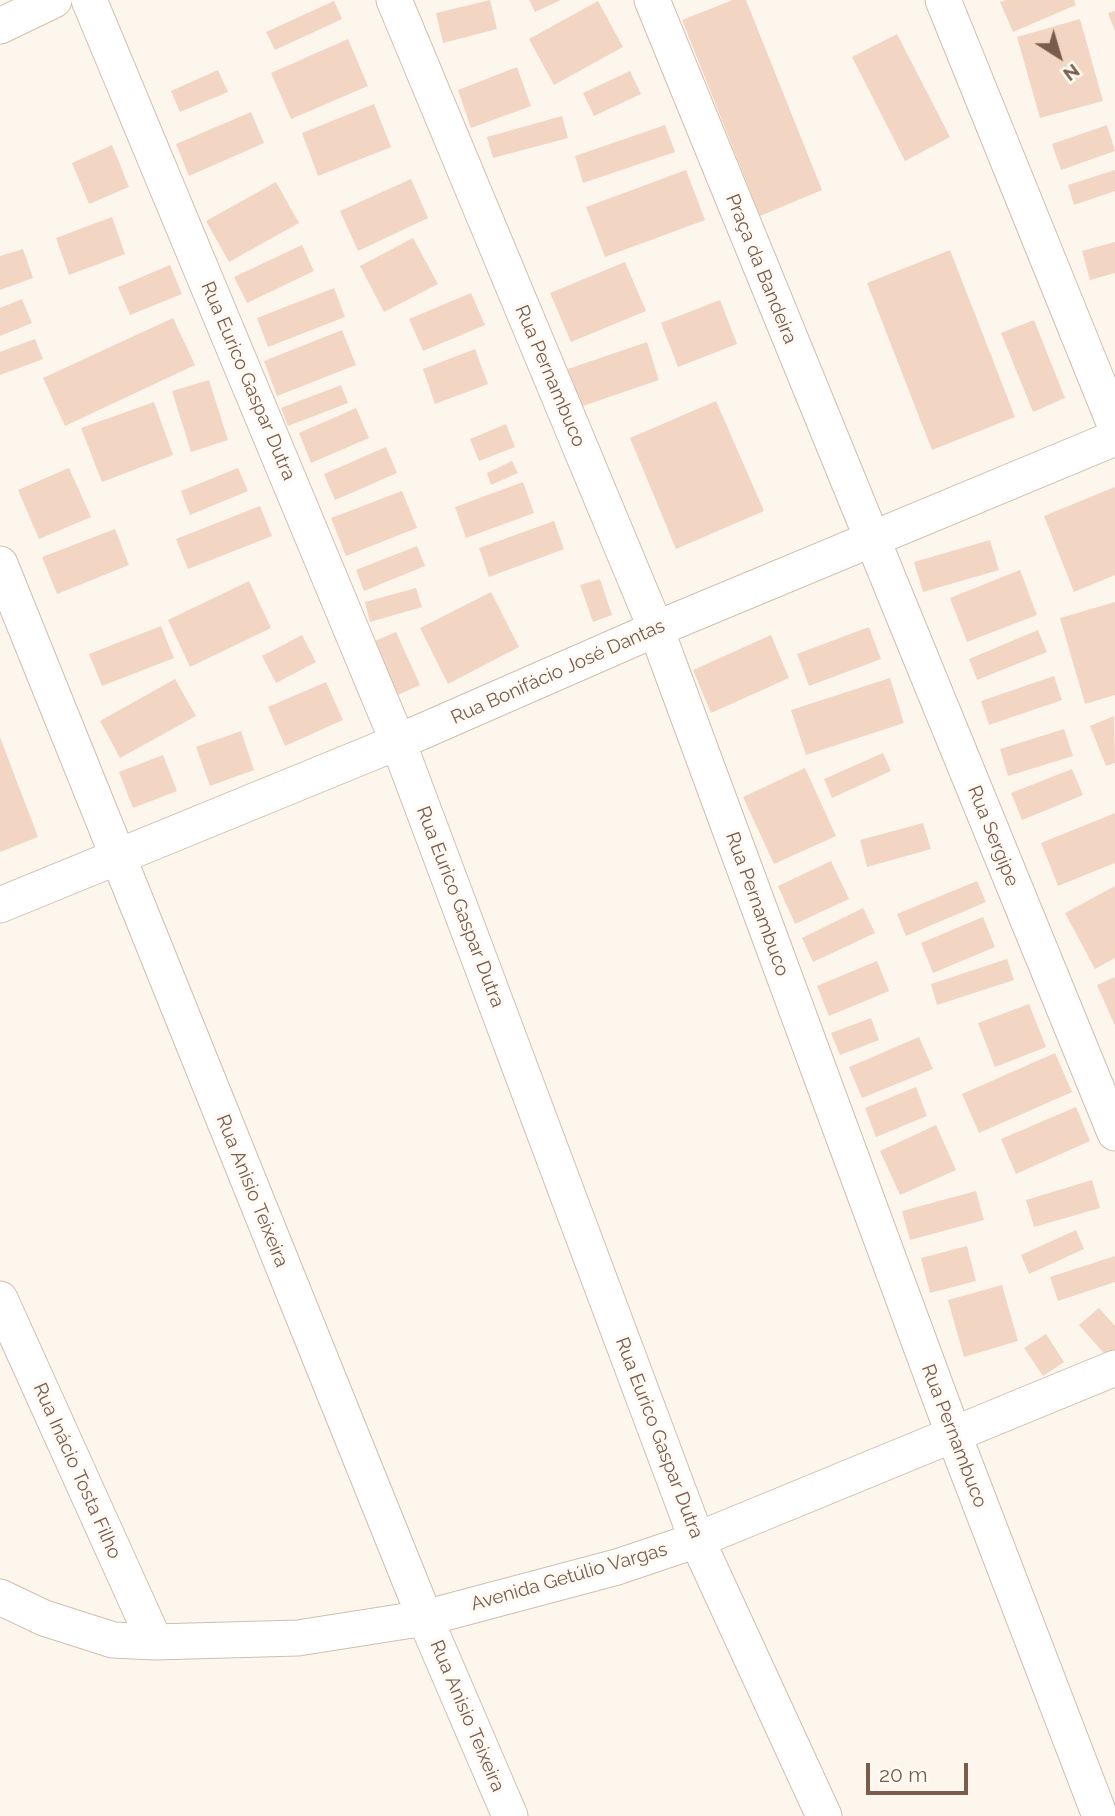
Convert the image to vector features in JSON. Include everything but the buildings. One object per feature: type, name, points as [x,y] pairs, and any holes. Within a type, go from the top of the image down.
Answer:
[{"type":"street","points":[[0,26],[54,0]]},
{"type":"street","name":"Rua Eurico Gaspar Dutra","points":[[89,0],[398,742],[697,1539],[824,1816]]},
{"type":"street","name":"Rua Pernambuco","points":[[394,0],[656,629],[953,1433],[1100,1816]]},
{"type":"street","name":"Praça da Bandeira","points":[[652,0],[870,538]]},
{"type":"street","points":[[943,0],[1115,425]]},
{"type":"street","name":"Rua Bonifácio José Dantas","points":[[0,905],[398,742],[870,538],[1115,438]]},
{"type":"street","name":"Rua Sergipe","points":[[870,538],[1115,1133]]},
{"type":"street","name":"Rua Anisio Teixeira","points":[[0,564],[425,1618],[510,1816]]},
{"type":"street","name":"Rua Inácio Tosta Filho","points":[[0,1299],[155,1642]]},
{"type":"street","name":"Avenida Getúlio Vargas","points":[[0,1597],[44,1618],[113,1640],[155,1642],[298,1638],[425,1618],[617,1567],[697,1539],[1115,1368]]}]
